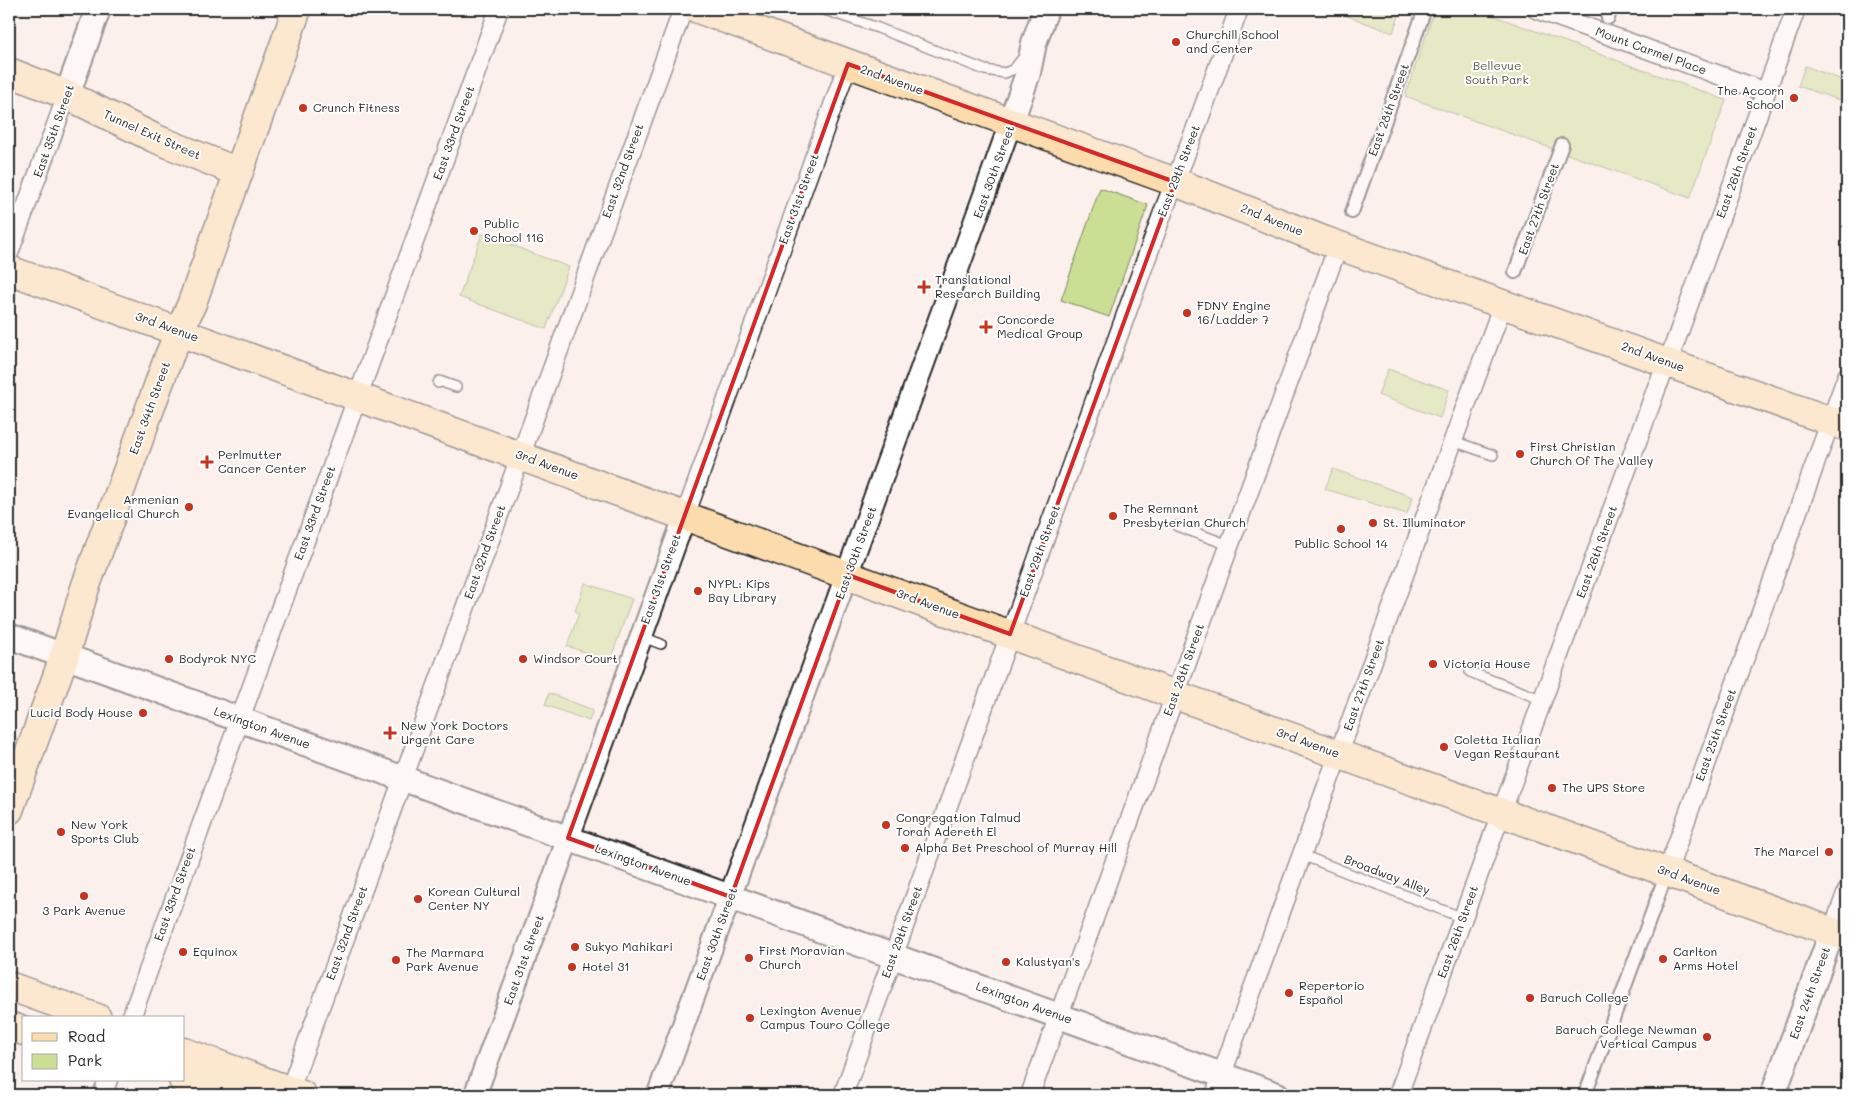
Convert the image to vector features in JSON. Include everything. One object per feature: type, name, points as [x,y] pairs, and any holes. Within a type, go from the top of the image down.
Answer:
[{"type":"main road","name":"East 35th Street","points":[[67,95],[98,9]]},
{"type":"main road","name":"East 34th Street","points":[[9,810],[64,656],[85,588],[179,331],[192,303],[298,9]]},
{"type":"main road","name":"2nd Avenue","points":[[698,9],[1175,182],[1338,246],[1839,424]]},
{"type":"main road","name":"East 30th Street","points":[[1011,122],[1028,73],[1034,43],[1046,9]]},
{"type":"main road","name":"Tunnel Exit Street","points":[[9,72],[67,95],[154,138],[238,172]]},
{"type":"main road","name":"3rd Avenue","points":[[9,270],[1840,935]]},
{"type":"main road","name":"Lexington Avenue","points":[[9,636],[1058,1016],[1218,1085],[1277,1095]]},
{"type":"main road","name":"East 24th Street","points":[[1773,1095],[1840,935]]},
{"type":"main road","points":[[9,986],[92,1016]]},
{"type":"main road","points":[[9,1004],[42,1016]]},
{"type":"main road","points":[[9,1026],[22,1030]]},
{"type":"main road","points":[[185,1052],[293,1094]]},
{"type":"main road","points":[[185,1081],[230,1095]]},
{"type":"street","name":"East 33rd Street","points":[[132,1016],[499,9]]},
{"type":"street","name":"East 32nd Street","points":[[293,1094],[403,779],[683,9]]},
{"type":"street","name":"East 29th Street","points":[[843,1095],[1164,207],[1239,9]]},
{"type":"street","name":"East 28th Street","points":[[1352,212],[1425,9]]},
{"type":"street","name":"Mount Carmel Place","points":[[1536,9],[1766,92]]},
{"type":"street","name":"East 26th Street","points":[[1398,1095],[1796,9]]},
{"type":"street","name":"East 31st Street","points":[[475,1095],[848,64]]},
{"type":"street","name":"East 35th Street","points":[[9,253],[67,95]]},
{"type":"street","name":"East 30th Street","points":[[658,1095],[1011,122]]},
{"type":"street","name":"East 27th Street","points":[[1515,272],[1562,145]]},
{"type":"street","name":"East 28th Street","points":[[1030,1095],[1338,246]]},
{"type":"street","name":"East 27th Street","points":[[1218,1085],[1503,304]]},
{"type":"street","name":"East 25th Street","points":[[1586,1095],[1667,872],[1839,424],[1847,376]]},
{"type":"street","name":"East 24th Street","points":[[1840,935],[1847,891]]},
{"type":"street","points":[[102,1095],[107,1082]]},
{"type":"lane","points":[[822,9],[878,28],[985,70],[1005,73],[1014,70],[1034,43]]},
{"type":"lane","points":[[438,383],[439,381],[456,387]]},
{"type":"lane","points":[[1453,441],[1493,455]]},
{"type":"lane","points":[[1177,526],[1229,545]]},
{"type":"lane","points":[[640,636],[661,644]]},
{"type":"lane","points":[[1470,672],[1543,700]]},
{"type":"lane","name":"Broadway Alley","points":[[1302,855],[1463,918]]},
{"type":"highlighted area","points":[[848,64],[1175,182],[1010,634],[848,575],[731,897],[568,838]]},
{"type":"green space","points":[[1340,9],[1401,9],[1393,33],[1339,13]]},
{"type":"green space","name":"Bellevue South Park","points":[[1435,9],[1475,9],[1726,100],[1690,198],[1405,96]]},
{"type":"green space","points":[[1805,66],[1845,81],[1839,100],[1798,86]]},
{"type":"green space","points":[[1100,188],[1148,205],[1109,317],[1061,300]]},
{"type":"green space","points":[[482,234],[569,267],[546,329],[459,297]]},
{"type":"green space","points":[[1388,369],[1449,390],[1440,418],[1378,395]]},
{"type":"green space","points":[[1333,469],[1413,497],[1407,514],[1325,489]]},
{"type":"green space","points":[[585,583],[632,599],[610,661],[567,646],[579,613],[575,611]]},
{"type":"green space","points":[[549,693],[593,710],[589,721],[545,705]]},
{"type":"place","name":"Churchill School and Center","points":[[1176,42]]},
{"type":"place","name":"The Accorn School","points":[[1794,98]]},
{"type":"place","name":"Crunch Fitness","points":[[303,108]]},
{"type":"place","name":"Public School 116","points":[[474,231]]},
{"type":"place","name":"Translational Research Building","points":[[924,287]]},
{"type":"place","name":"FDNY Engine 16/Ladder 7","points":[[1187,313]]},
{"type":"place","name":"Concorde Medical Group","points":[[986,327]]},
{"type":"place","name":"First Christian Church Of The Valley","points":[[1520,454]]},
{"type":"place","name":"Perlmutter Cancer Center","points":[[207,462]]},
{"type":"place","name":"Armenian Evangelical Church","points":[[189,507]]},
{"type":"place","name":"The Remnant Presbyterian Church","points":[[1113,516]]},
{"type":"place","name":"St. Illuminator","points":[[1373,523]]},
{"type":"place","name":"Public School 14","points":[[1341,529]]},
{"type":"place","name":"NYPL: Kips Bay Library","points":[[698,591]]},
{"type":"place","name":"Bodyrok NYC","points":[[169,659]]},
{"type":"place","name":"Windsor Court","points":[[523,659]]},
{"type":"place","name":"Victoria House","points":[[1433,664]]},
{"type":"place","name":"Lucid Body House","points":[[143,713]]},
{"type":"place","name":"New York Doctors Urgent Care","points":[[390,733]]},
{"type":"place","name":"Coletta Italian Vegan Restaurant","points":[[1444,747]]},
{"type":"place","name":"The UPS Store","points":[[1552,788]]},
{"type":"place","name":"Congregation Talmud Torah Adereth El","points":[[886,825]]},
{"type":"place","name":"New York Sports Club","points":[[61,832]]},
{"type":"place","name":"Alpha Bet Preschool of Murray Hill","points":[[905,848]]},
{"type":"place","name":"The Marcel","points":[[1829,852]]},
{"type":"place","name":"3 Park Avenue","points":[[84,896]]},
{"type":"place","name":"Korean Cultural Center NY","points":[[418,899]]},
{"type":"place","name":"Sukyo Mahikari","points":[[575,947]]},
{"type":"place","name":"Equinox","points":[[183,952]]},
{"type":"place","name":"First Moravian Church","points":[[749,958]]},
{"type":"place","name":"Carlton Arms Hotel","points":[[1663,959]]},
{"type":"place","name":"The Marmara Park Avenue","points":[[396,960]]},
{"type":"place","name":"Kalustyan's","points":[[1006,962]]},
{"type":"place","name":"Hotel 31","points":[[572,967]]},
{"type":"place","name":"Repertorio Español","points":[[1289,993]]},
{"type":"place","name":"Baruch College","points":[[1530,998]]},
{"type":"place","name":"Lexington Avenue Campus Touro College","points":[[750,1018]]},
{"type":"place","name":"Baruch College Newman Vertical Campus","points":[[1707,1037]]}]
